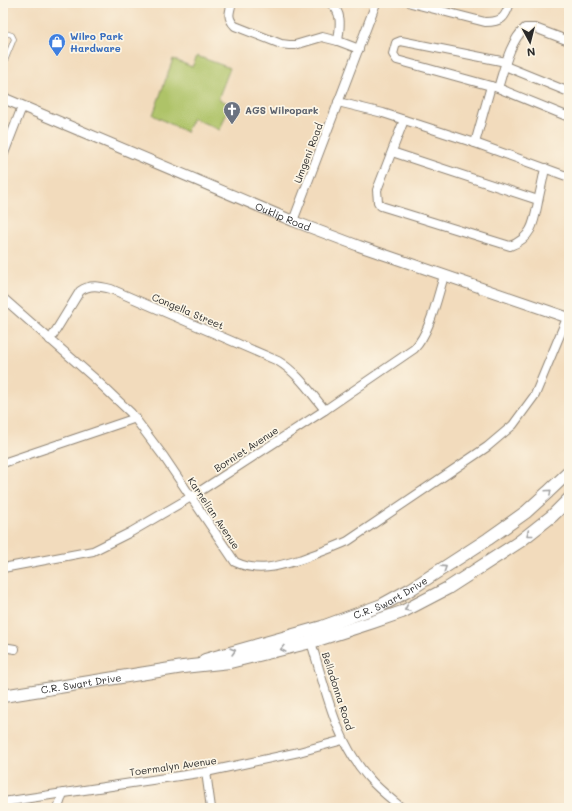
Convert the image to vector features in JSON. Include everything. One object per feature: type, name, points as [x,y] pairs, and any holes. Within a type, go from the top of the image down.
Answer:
[{"type":"main road","name":"C.R. Swart Drive","points":[[309,636],[322,627],[382,605],[411,589],[488,539],[526,512],[569,472]]},
{"type":"main road","name":"C.R. Swart Drive","points":[[3,696],[183,667],[230,662],[309,636],[402,612],[448,588],[518,542],[552,516],[569,499]]},
{"type":"street","points":[[232,3],[229,16],[230,21],[235,26],[277,42],[289,46],[322,37],[359,49]]},
{"type":"street","points":[[330,3],[339,14],[340,22],[338,41]]},
{"type":"street","name":"Umgeni Road","points":[[293,221],[376,3]]},
{"type":"street","points":[[411,3],[485,22],[492,22],[499,21],[504,17],[510,3]]},
{"type":"street","points":[[475,143],[495,87],[517,37],[525,28],[535,28],[569,41]]},
{"type":"street","points":[[569,92],[506,64],[404,41],[396,43],[393,54],[396,60],[495,87],[569,117]]},
{"type":"street","name":"Ouklip Road","points":[[3,98],[293,221],[444,276],[568,318]]},
{"type":"street","points":[[338,102],[383,113],[475,143],[569,177]]},
{"type":"street","points":[[3,156],[22,107]]},
{"type":"street","points":[[404,120],[377,190],[378,202],[382,206],[510,246],[518,243],[526,236],[534,224],[545,168]]},
{"type":"street","points":[[392,152],[538,200]]},
{"type":"street","name":"Borniet Avenue","points":[[3,568],[76,555],[100,548],[191,497],[325,410],[414,350],[425,333],[444,276]]},
{"type":"street","name":"Congella Street","points":[[50,340],[80,291],[85,287],[98,285],[111,289],[278,361],[298,376],[325,410]]},
{"type":"street","name":"Karnelian Avenue","points":[[3,298],[94,377],[136,418],[235,562],[251,568],[265,568],[282,565],[329,550],[348,541],[487,447],[513,425],[535,395],[568,318]]},
{"type":"street","points":[[3,463],[136,418]]},
{"type":"street","name":"Belladonna Road","points":[[309,636],[332,709],[344,740],[367,776],[402,808]]},
{"type":"street","points":[[3,647],[14,649]]},
{"type":"street","name":"Toermalyn Avenue","points":[[3,802],[206,772],[299,752],[344,740]]},
{"type":"street","points":[[206,772],[211,808]]},
{"type":"street","points":[[58,808],[63,793]]},
{"type":"lane","points":[[3,32],[12,35],[14,39],[3,66]]},
{"type":"green space","points":[[197,56],[230,68],[218,99],[230,104],[220,130],[193,118],[186,132],[153,115],[173,59],[192,67]]},
{"type":"place","name":"Wilro Park Hardware","points":[[57,57]]},
{"type":"place","name":"AGS Wilropark","points":[[232,125]]}]
